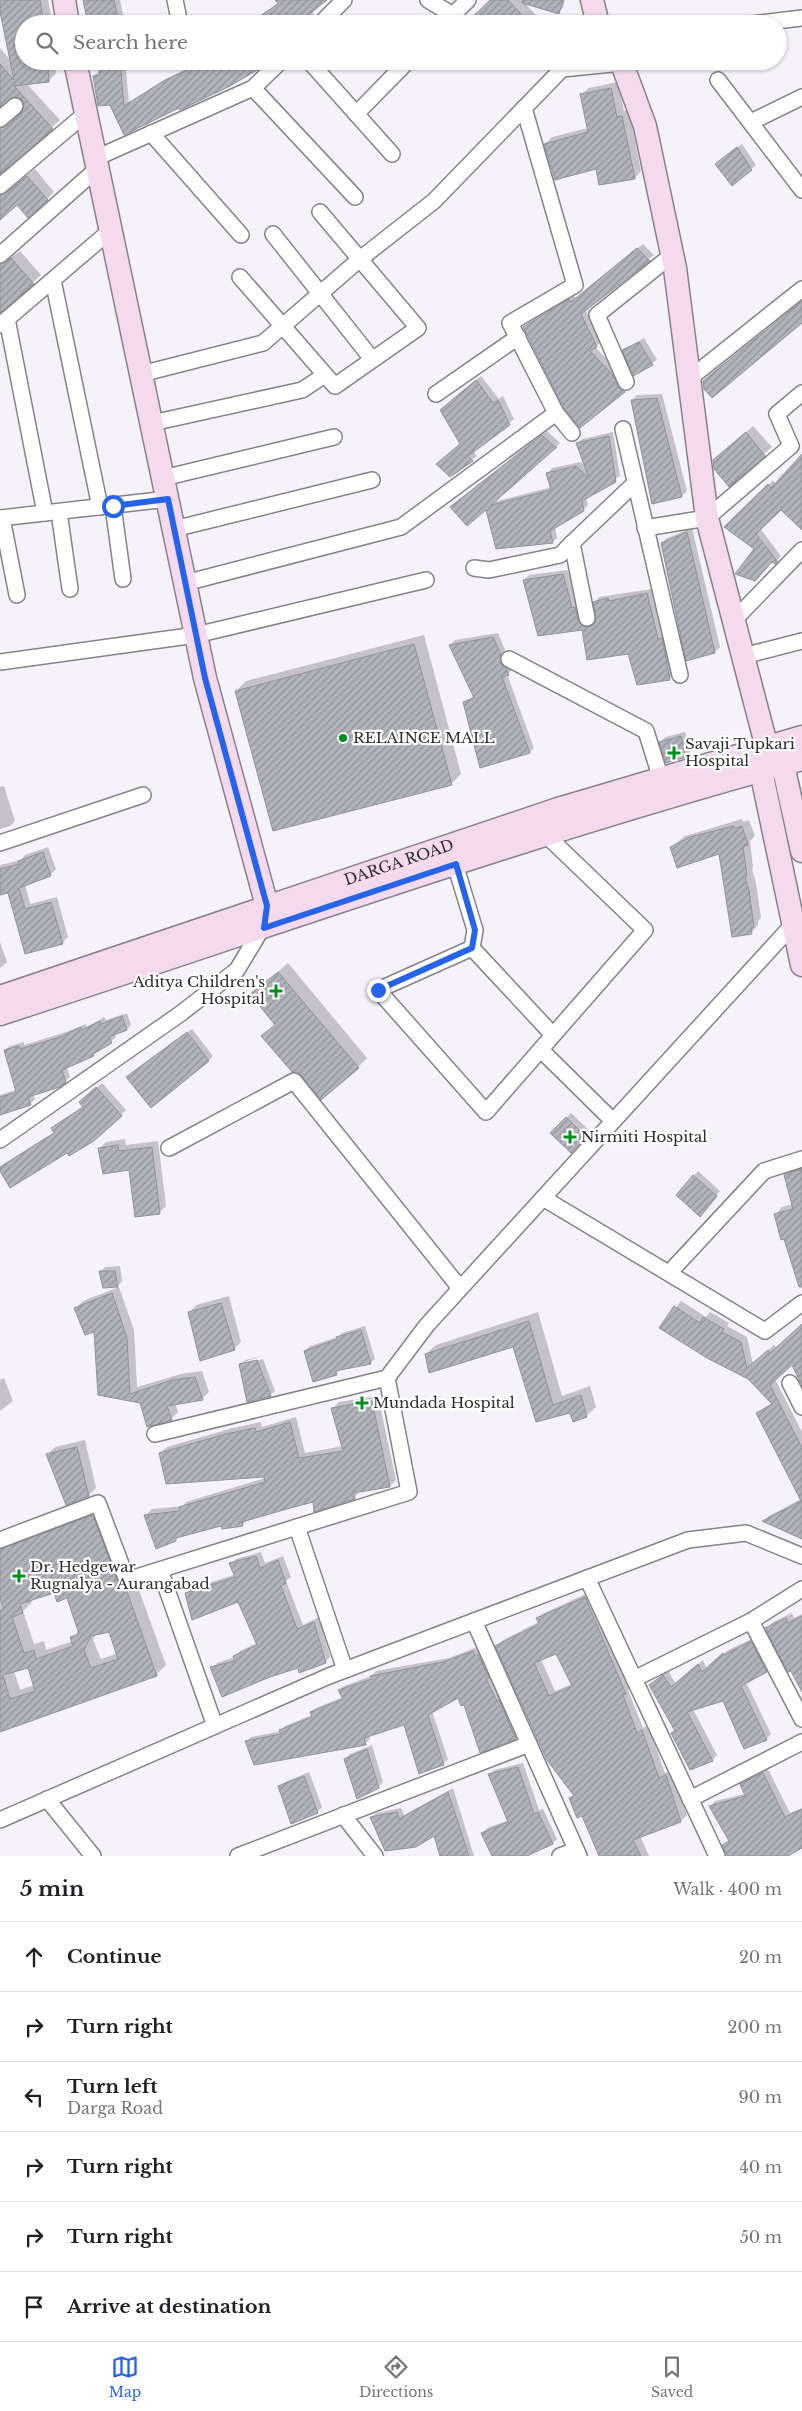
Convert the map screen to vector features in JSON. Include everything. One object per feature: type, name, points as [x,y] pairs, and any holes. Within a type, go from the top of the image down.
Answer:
[{"type":"street","points":[[64,0],[66,15]]},
{"type":"street","points":[[175,0],[178,15]]},
{"type":"street","points":[[329,15],[344,0]]},
{"type":"street","points":[[428,0],[445,15]]},
{"type":"street","points":[[453,15],[468,0]]},
{"type":"street","points":[[592,0],[596,15]]},
{"type":"street","points":[[787,20],[802,18]]},
{"type":"street","points":[[0,1140],[180,1014],[237,970],[265,917],[205,678],[112,230],[77,70]]},
{"type":"street","points":[[0,255],[97,163],[152,133],[253,88],[272,70]]},
{"type":"street","points":[[318,70],[392,154]]},
{"type":"street","points":[[356,114],[399,70]]},
{"type":"street","points":[[142,374],[263,343],[360,259],[434,201],[561,70]]},
{"type":"street","points":[[625,70],[645,126],[672,255],[707,518],[767,748],[762,771],[798,920],[802,965]]},
{"type":"street","points":[[718,80],[802,190]]},
{"type":"street","points":[[253,88],[355,197]]},
{"type":"street","points":[[751,122],[802,97]]},
{"type":"street","points":[[0,119],[15,106]]},
{"type":"street","points":[[524,108],[575,285],[510,323],[556,413],[572,432]]},
{"type":"street","points":[[0,186],[85,114]]},
{"type":"street","points":[[152,133],[241,235]]},
{"type":"street","points":[[240,277],[284,325],[335,386],[418,328],[320,212]]},
{"type":"street","points":[[70,589],[4,322],[112,230]]},
{"type":"street","points":[[273,234],[372,359]]},
{"type":"street","points":[[626,382],[597,315],[672,255]]},
{"type":"street","points":[[53,280],[107,506],[122,580]]},
{"type":"street","points":[[689,379],[802,289]]},
{"type":"street","points":[[436,394],[518,337]]},
{"type":"street","points":[[152,423],[302,390],[325,375]]},
{"type":"street","points":[[645,528],[707,518],[791,446],[777,414],[802,393]]},
{"type":"street","points":[[185,583],[401,527],[556,413]]},
{"type":"street","points":[[623,429],[634,484],[680,675]]},
{"type":"street","points":[[17,596],[1,518],[107,506],[334,437]]},
{"type":"street","points":[[174,529],[372,480]]},
{"type":"street","points":[[474,568],[489,570],[560,555],[634,484]]},
{"type":"street","points":[[572,543],[587,618]]},
{"type":"street","points":[[734,620],[802,550]]},
{"type":"street","points":[[0,662],[196,635],[426,580]]},
{"type":"street","points":[[743,656],[802,641]]},
{"type":"street","points":[[509,659],[646,731],[661,779]]},
{"type":"street","name":"DARGA ROAD","points":[[0,996],[265,917],[456,864],[542,826],[661,779],[802,737]]},
{"type":"street","points":[[767,748],[792,762],[802,852]]},
{"type":"street","name":"DARGA ROAD","points":[[0,1014],[265,917],[542,826],[792,762]]},
{"type":"street","points":[[0,843],[143,795]]},
{"type":"street","points":[[472,948],[378,990],[486,1112],[645,930],[542,826]]},
{"type":"street","points":[[456,864],[475,930],[472,948]]},
{"type":"street","points":[[155,1434],[387,1378],[427,1325],[460,1288],[798,920]]},
{"type":"street","points":[[472,948],[553,1035]]},
{"type":"street","points":[[541,1050],[613,1121]]},
{"type":"street","points":[[169,1148],[294,1081],[460,1288]]},
{"type":"street","points":[[669,1274],[764,1171],[802,1158]]},
{"type":"street","points":[[543,1198],[765,1331],[802,1303]]},
{"type":"street","points":[[0,1540],[98,1502],[127,1580],[409,1492],[387,1378]]},
{"type":"street","points":[[790,1383],[802,1407]]},
{"type":"street","points":[[296,1527],[345,1670]]},
{"type":"street","points":[[0,1820],[345,1670],[688,1540],[746,1533],[802,1556]]},
{"type":"street","points":[[160,1570],[215,1726]]},
{"type":"street","points":[[587,1578],[716,1856]]},
{"type":"street","points":[[634,1679],[751,1621],[802,1589]]},
{"type":"street","points":[[474,1621],[578,1853],[560,1856]]},
{"type":"street","points":[[751,1621],[802,1718]]},
{"type":"street","points":[[690,1799],[802,1742]]},
{"type":"street","points":[[238,1856],[529,1744]]},
{"type":"street","points":[[47,1799],[93,1856]]},
{"type":"street","points":[[343,1816],[375,1856]]},
{"type":"building","points":[[0,0],[40,0],[42,15],[15,15],[15,70],[48,70],[49,82],[14,86],[53,129],[0,174],[0,128],[6,126],[21,113],[24,105],[22,100],[14,97],[0,107],[0,64],[14,80],[0,12]]},
{"type":"building","points":[[83,0],[114,0],[117,15],[86,15]]},
{"type":"building","points":[[275,0],[327,0],[308,15],[262,15],[278,4]]},
{"type":"building","points":[[490,0],[508,0],[522,15],[474,15]]},
{"type":"building","points":[[523,0],[563,0],[559,14],[522,3]]},
{"type":"building","points":[[99,70],[121,70],[124,106],[165,80],[188,70],[257,70],[230,86],[124,135],[110,105],[98,106],[93,76],[100,75]]},
{"type":"building","points":[[611,88],[617,117],[622,116],[635,179],[599,185],[596,169],[555,180],[544,144],[588,132],[580,94]]},
{"type":"building","points":[[737,147],[752,170],[732,186],[715,164]]},
{"type":"building","points":[[27,176],[48,200],[28,218],[17,205],[0,220],[0,195],[6,193]]},
{"type":"building","points":[[637,248],[650,261],[581,314],[597,347],[590,351],[612,374],[618,386],[625,392],[580,428],[564,408],[523,327],[569,299],[571,302]]},
{"type":"building","points":[[11,258],[34,284],[0,313],[0,265]]},
{"type":"building","points":[[802,301],[802,323],[712,398],[704,389],[703,381]]},
{"type":"building","points":[[639,342],[653,365],[633,376],[622,350]]},
{"type":"building","points":[[476,380],[493,403],[498,400],[510,425],[468,456],[473,461],[450,477],[436,464],[460,444],[440,410]]},
{"type":"building","points":[[657,398],[682,497],[652,504],[631,400]]},
{"type":"building","points":[[746,432],[765,456],[729,487],[714,469],[713,460]]},
{"type":"building","points":[[542,435],[557,447],[491,505],[551,490],[546,473],[576,466],[589,478],[576,443],[609,436],[616,482],[582,501],[584,511],[550,531],[553,543],[496,549],[486,510],[467,526],[450,507]]},
{"type":"building","points":[[802,454],[802,530],[781,510],[756,534],[778,562],[775,564],[772,562],[755,581],[735,574],[754,549],[724,527],[768,484],[771,488]]},
{"type":"building","points":[[687,532],[715,653],[686,661],[661,543]]},
{"type":"building","points":[[563,574],[572,608],[575,607],[578,620],[584,627],[593,625],[596,621],[593,602],[608,598],[609,601],[647,593],[658,639],[662,638],[670,680],[637,685],[628,654],[587,660],[582,630],[538,636],[523,580]]},
{"type":"building","points":[[493,637],[501,655],[501,664],[506,668],[509,675],[502,677],[530,753],[480,768],[463,702],[474,698],[449,645]]},
{"type":"building","name":"RELAINCE MALL","points":[[414,644],[452,785],[273,831],[235,691]]},
{"type":"building","points":[[681,736],[686,757],[666,763],[659,742]]},
{"type":"building","points":[[734,826],[736,828],[742,826],[748,845],[743,847],[747,876],[745,877],[749,890],[754,927],[751,929],[752,934],[732,937],[719,854],[677,868],[670,847],[690,837]]},
{"type":"building","points":[[43,852],[51,876],[19,888],[25,909],[51,902],[63,944],[25,954],[8,893],[0,895],[0,869],[19,864],[18,861]]},
{"type":"building","points":[[278,972],[359,1068],[321,1100],[301,1075],[292,1072],[261,1036],[275,1025],[250,994]]},
{"type":"building","points":[[122,1016],[127,1030],[109,1037],[112,1043],[93,1054],[94,1056],[62,1070],[66,1082],[60,1087],[28,1097],[31,1105],[0,1115],[0,1097],[16,1092],[4,1050],[19,1046],[20,1049],[60,1037],[81,1027],[82,1030],[100,1021],[101,1024]]},
{"type":"building","points":[[187,1032],[209,1061],[151,1108],[126,1077]]},
{"type":"building","points":[[96,1087],[122,1116],[94,1141],[69,1156],[67,1153],[10,1188],[0,1171],[0,1167],[54,1133],[51,1128],[83,1107],[79,1102]]},
{"type":"building","points":[[566,1117],[586,1137],[571,1153],[550,1133]]},
{"type":"building","points":[[118,1145],[119,1151],[152,1147],[160,1214],[135,1217],[129,1170],[103,1174],[98,1148]]},
{"type":"building","points":[[802,1169],[802,1287],[799,1287],[784,1239],[781,1240],[774,1214],[793,1209],[784,1175]]},
{"type":"building","points":[[693,1175],[717,1196],[700,1217],[676,1195]]},
{"type":"building","points":[[99,1271],[115,1271],[118,1287],[103,1288]]},
{"type":"building","points":[[112,1293],[127,1338],[130,1394],[172,1380],[195,1377],[203,1400],[167,1406],[172,1420],[147,1427],[140,1403],[98,1395],[94,1332],[85,1335],[74,1308]]},
{"type":"building","points":[[221,1303],[235,1350],[200,1361],[188,1312]]},
{"type":"building","points":[[674,1306],[700,1323],[703,1317],[724,1329],[722,1332],[741,1342],[747,1368],[768,1350],[770,1353],[802,1324],[802,1386],[792,1365],[770,1385],[802,1448],[802,1539],[762,1521],[801,1501],[756,1413],[772,1404],[748,1379],[707,1358],[659,1328]]},
{"type":"building","points":[[529,1321],[553,1405],[581,1395],[587,1417],[573,1422],[570,1413],[536,1422],[513,1347],[429,1373],[425,1354]]},
{"type":"building","points":[[361,1330],[371,1364],[335,1371],[337,1375],[313,1382],[304,1351],[337,1339],[336,1337]]},
{"type":"building","points":[[257,1360],[271,1396],[247,1402],[239,1364]]},
{"type":"building","points":[[372,1401],[390,1487],[353,1493],[355,1499],[314,1512],[313,1502],[242,1522],[243,1526],[222,1529],[221,1526],[176,1538],[176,1541],[156,1549],[144,1515],[180,1511],[179,1507],[265,1482],[264,1477],[166,1484],[159,1453],[226,1434],[255,1428],[256,1432],[290,1422],[299,1458],[343,1451],[331,1408]]},
{"type":"building","points":[[77,1447],[89,1496],[66,1505],[46,1454]]},
{"type":"building","points":[[93,1515],[118,1583],[126,1589],[157,1676],[0,1732],[0,1611],[4,1609],[0,1598],[0,1549]],"holes":[[[54,1593],[57,1602],[67,1598],[79,1634],[70,1637],[73,1646],[36,1659],[34,1650],[24,1653],[12,1617],[23,1613],[20,1604]],[[109,1632],[118,1659],[91,1668],[84,1650],[91,1636]],[[28,1668],[35,1691],[10,1699],[3,1675]]]},
{"type":"building","points":[[256,1556],[260,1568],[278,1560],[286,1583],[281,1586],[297,1629],[314,1622],[326,1663],[299,1673],[298,1668],[270,1677],[222,1697],[210,1667],[235,1661],[233,1656],[257,1645],[238,1602],[192,1620],[185,1593],[235,1577],[229,1563]]},
{"type":"building","points":[[585,1597],[626,1694],[623,1695],[637,1733],[642,1730],[659,1778],[666,1775],[681,1822],[633,1840],[641,1856],[599,1856],[582,1816],[577,1818],[569,1798],[574,1796],[547,1760],[495,1646],[539,1624],[536,1618]],"holes":[[[556,1654],[572,1686],[549,1696],[534,1663]]]},
{"type":"building","points":[[802,1616],[802,1692],[791,1671],[788,1672],[765,1628],[786,1618],[788,1623]]},
{"type":"building","points":[[751,1641],[767,1672],[741,1686],[767,1740],[744,1749],[723,1701],[687,1712],[713,1761],[690,1770],[671,1733],[675,1731],[649,1685],[663,1675],[671,1687],[698,1664],[702,1672],[723,1653],[724,1655]]},
{"type":"building","points":[[473,1651],[475,1656],[478,1654],[489,1678],[486,1679],[497,1701],[499,1700],[516,1739],[480,1753],[464,1705],[461,1706],[458,1698],[428,1715],[444,1765],[419,1774],[404,1725],[364,1738],[366,1745],[254,1765],[245,1741],[281,1734],[279,1730],[312,1717],[310,1712],[343,1699],[338,1690],[372,1679],[370,1676],[443,1662]]},
{"type":"building","points":[[367,1749],[379,1788],[357,1799],[344,1759]]},
{"type":"building","points":[[518,1767],[534,1814],[538,1812],[553,1844],[527,1856],[492,1856],[481,1833],[508,1822],[488,1774]]},
{"type":"building","points":[[763,1773],[785,1817],[802,1809],[802,1848],[788,1856],[727,1856],[722,1845],[729,1841],[709,1806],[745,1796],[740,1784]]},
{"type":"building","points":[[304,1776],[318,1813],[291,1824],[278,1786]]},
{"type":"building","points":[[448,1792],[469,1856],[440,1856],[434,1836],[416,1847],[385,1851],[370,1817],[397,1812],[399,1819]]},
{"type":"place","name":"RELAINCE MALL","points":[[343,738]]},
{"type":"place","name":"Savaji Tupkari Hospital","points":[[674,753]]},
{"type":"place","name":"Aditya Children's Hospital","points":[[276,991]]},
{"type":"place","name":"Nirmiti Hospital","points":[[570,1137]]},
{"type":"place","name":"Mundada Hospital","points":[[362,1403]]},
{"type":"place","name":"Dr. Hedgewar Rugnalya - Aurangabad","points":[[19,1576]]},
{"type":"route","points":[[113,506],[168,499],[205,678],[267,906],[264,928],[456,864],[475,930],[472,948],[378,990]]}]
